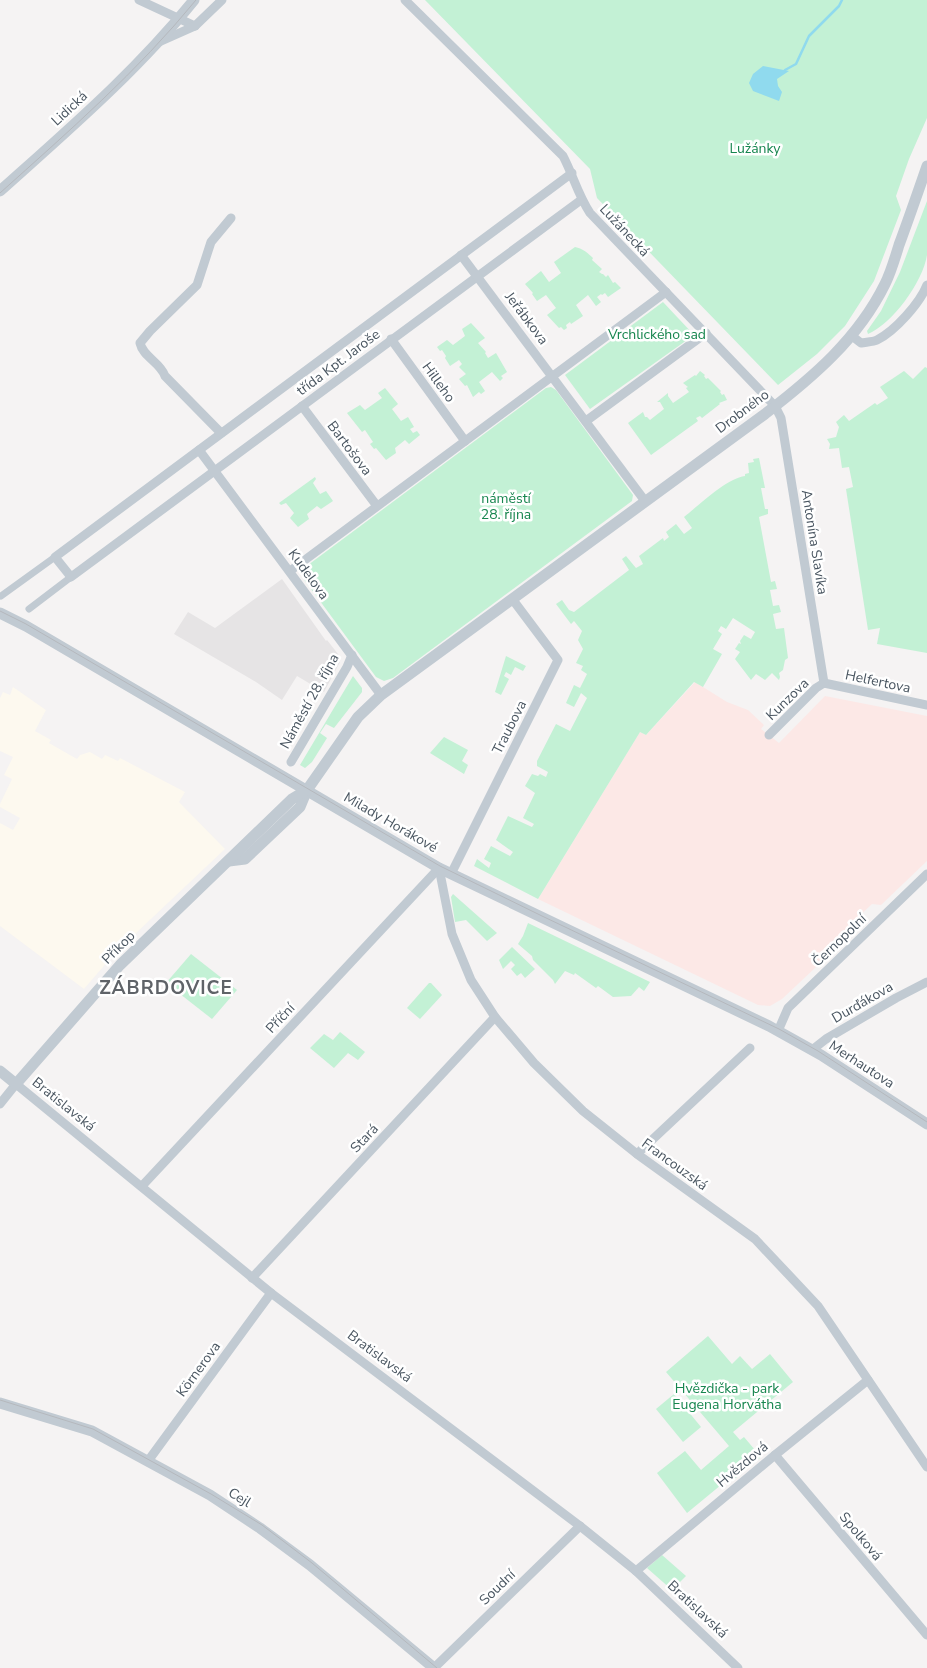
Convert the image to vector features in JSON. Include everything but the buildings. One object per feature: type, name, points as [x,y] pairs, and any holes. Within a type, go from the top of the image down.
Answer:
[{"type":"street","points":[[139,0],[195,26]]},
{"type":"street","name":"Lidická","points":[[0,190],[89,111],[155,44],[194,0]]},
{"type":"street","name":"Lidická","points":[[155,44],[195,26],[222,0]]},
{"type":"street","name":"Lužánecká","points":[[405,0],[564,156],[581,200],[590,213],[775,406]]},
{"type":"street","name":"Drobného","points":[[645,502],[813,376],[852,336],[871,310],[886,282],[924,182],[927,166]]},
{"type":"street","name":"třída Kpt. Jaroše","points":[[1,596],[572,173]]},
{"type":"street","name":"třída Kpt. Jaroše","points":[[29,609],[581,200]]},
{"type":"street","points":[[221,433],[165,376],[163,370],[142,350],[140,343],[197,285],[211,242],[232,218]]},
{"type":"street","points":[[461,255],[478,276]]},
{"type":"street","name":"Jeřábkova","points":[[478,276],[553,376]]},
{"type":"street","points":[[852,336],[861,343],[876,340],[894,328],[909,312],[927,284]]},
{"type":"street","points":[[290,571],[666,292]]},
{"type":"street","points":[[586,421],[706,333]]},
{"type":"street","name":"Hilleho","points":[[391,339],[465,441]]},
{"type":"street","points":[[306,790],[358,717],[381,695],[645,502],[553,376]]},
{"type":"street","name":"Bartošova","points":[[302,406],[377,506]]},
{"type":"street","name":"Antonína Slavíka","points":[[775,406],[782,418],[824,684]]},
{"type":"street","points":[[199,450],[215,471]]},
{"type":"street","name":"Kudelova","points":[[215,471],[381,695]]},
{"type":"street","points":[[55,557],[71,578]]},
{"type":"street","name":"Traubova","points":[[451,874],[558,660],[513,600]]},
{"type":"street","name":"Milady Horákové","points":[[0,613],[26,626],[439,868],[779,1031]]},
{"type":"street","name":"Náměstí 28. října","points":[[291,762],[347,667],[352,655]]},
{"type":"street","name":"Helfertova","points":[[824,684],[927,705]]},
{"type":"street","name":"Kunzova","points":[[769,735],[816,688],[824,684]]},
{"type":"street","name":"Příkop","points":[[16,1084],[120,965],[292,799],[306,790]]},
{"type":"street","name":"Francouzská","points":[[439,868],[452,934],[471,980],[495,1017],[534,1063],[583,1111],[638,1154],[755,1239],[818,1306],[927,1467]]},
{"type":"street","name":"Příční","points":[[142,1186],[439,868]]},
{"type":"street","name":"Černopolní","points":[[779,1031],[788,1008],[927,874]]},
{"type":"street","name":"Durďákova","points":[[812,1050],[826,1039],[927,982]]},
{"type":"street","name":"Stará","points":[[252,1278],[495,1017]]},
{"type":"street","name":"Merhautova","points":[[779,1031],[927,1124]]},
{"type":"street","points":[[638,1154],[750,1048]]},
{"type":"street","name":"Bratislavská","points":[[0,1071],[271,1293],[580,1526],[636,1571],[738,1668]]},
{"type":"street","points":[[0,1104],[16,1084]]},
{"type":"street","name":"Körnerova","points":[[148,1461],[271,1293]]},
{"type":"street","name":"Hvězdová","points":[[636,1571],[868,1380]]},
{"type":"street","name":"Cejl","points":[[0,1403],[92,1431],[210,1495],[260,1528],[310,1565],[434,1668]]},
{"type":"street","name":"Spolková","points":[[775,1455],[927,1635]]},
{"type":"street","name":"Soudní","points":[[434,1668],[580,1526]]},
{"type":"shaded area","points":[[282,579],[326,641],[338,654],[340,662],[324,692],[297,676],[282,700],[256,682],[174,634],[188,612],[215,628]]},
{"type":"shaded area","points":[[695,682],[727,702],[748,710],[764,725],[761,729],[779,743],[825,696],[927,716],[927,861],[881,905],[872,904],[829,945],[831,953],[782,999],[770,1006],[758,1005],[538,899],[640,732],[646,735]]},
{"type":"shaded area","points":[[13,687],[46,710],[35,731],[51,740],[49,743],[77,759],[80,755],[90,752],[102,759],[105,755],[118,761],[120,758],[185,792],[179,802],[225,849],[115,953],[84,989],[0,926],[0,823],[13,830],[20,818],[0,807],[12,779],[4,775],[13,757],[0,751],[0,698],[3,692],[10,695]]},
{"type":"green space","name":"Lužánky","points":[[425,0],[927,0],[927,118],[909,159],[896,196],[901,210],[874,281],[845,326],[817,354],[778,385],[597,198],[590,169]]},
{"type":"green space","points":[[927,201],[927,255],[924,266],[913,289],[896,312],[877,329],[868,334],[867,331],[881,311],[900,272]]},
{"type":"green space","points":[[575,247],[583,250],[593,258],[592,260],[602,269],[599,272],[606,277],[608,275],[613,283],[615,282],[621,288],[608,297],[605,293],[601,294],[597,297],[601,302],[596,306],[588,295],[576,305],[583,316],[571,324],[570,322],[564,330],[561,327],[559,328],[547,315],[556,308],[546,295],[537,301],[525,284],[541,271],[549,282],[561,273],[554,262]]},
{"type":"green space","name":"Vrchlického sad","points":[[663,302],[694,335],[590,409],[565,375]]},
{"type":"green space","points":[[471,323],[485,338],[478,343],[486,352],[488,358],[496,353],[507,372],[501,376],[503,378],[500,381],[492,372],[479,382],[485,391],[481,394],[479,392],[473,397],[467,385],[465,386],[459,379],[466,374],[459,367],[462,364],[459,360],[450,366],[442,350],[440,351],[437,347],[447,340],[453,345],[465,336],[462,329]]},
{"type":"green space","points":[[925,367],[927,368],[927,653],[877,644],[880,628],[868,630],[846,489],[853,487],[849,467],[842,468],[839,448],[829,449],[830,444],[827,439],[836,437],[839,427],[836,422],[844,415],[849,421],[875,403],[877,405],[888,398],[880,387],[904,371],[913,379]]},
{"type":"green space","points":[[700,371],[705,375],[706,379],[708,378],[721,391],[722,395],[724,394],[727,400],[719,403],[702,418],[700,416],[696,418],[698,421],[651,455],[628,423],[643,412],[645,417],[650,420],[664,409],[660,402],[657,402],[668,393],[673,403],[689,392],[686,388],[688,387],[683,383],[696,376]]},
{"type":"green space","name":"náměstí 28. října","points":[[551,387],[556,390],[633,495],[632,501],[393,678],[384,681],[376,677],[303,578],[301,573],[304,568],[546,388]]},
{"type":"green space","points":[[385,388],[398,404],[392,409],[401,421],[408,417],[414,427],[410,429],[413,433],[417,431],[420,435],[409,444],[405,440],[395,448],[396,453],[386,460],[370,444],[373,442],[365,430],[362,432],[347,413],[360,405],[365,410],[382,398],[378,393]]},
{"type":"green space","points":[[759,458],[765,488],[761,488],[765,509],[768,509],[768,514],[759,517],[771,582],[775,581],[777,589],[770,590],[773,606],[779,605],[781,612],[773,614],[776,629],[784,628],[788,658],[785,660],[783,670],[779,673],[779,680],[772,673],[765,680],[756,674],[751,680],[735,659],[740,652],[735,649],[739,643],[741,644],[740,641],[744,635],[751,639],[755,632],[733,618],[726,629],[721,626],[718,631],[722,634],[713,649],[722,654],[703,687],[694,682],[646,735],[640,732],[538,899],[474,866],[477,859],[489,868],[491,863],[484,859],[491,846],[510,856],[513,852],[496,840],[508,816],[532,827],[534,824],[523,818],[535,793],[525,786],[532,774],[538,776],[540,774],[546,777],[548,772],[537,766],[537,761],[556,724],[570,731],[587,698],[581,693],[574,707],[566,703],[574,685],[580,688],[587,674],[581,670],[583,666],[576,663],[583,649],[578,640],[582,631],[574,621],[571,624],[556,604],[562,600],[569,610],[574,612],[629,570],[622,559],[626,556],[636,568],[643,564],[639,556],[663,538],[664,541],[669,537],[666,532],[676,524],[684,534],[692,528],[684,517],[721,487],[749,473],[748,463],[754,462],[753,459]]},
{"type":"green space","points":[[315,477],[316,479],[313,483],[320,494],[326,491],[333,501],[321,509],[317,506],[307,514],[309,519],[298,527],[290,518],[294,513],[286,503],[281,505],[279,503]]},
{"type":"green space","points":[[506,656],[526,666],[523,671],[515,667],[511,675],[506,672],[504,676],[509,679],[501,695],[495,692]]},
{"type":"green space","points":[[353,676],[362,688],[362,692],[334,728],[326,724],[320,733],[327,738],[312,762],[305,768],[300,765]]},
{"type":"green space","points":[[444,737],[468,750],[462,761],[468,765],[464,774],[430,753]]},
{"type":"green space","points":[[453,894],[497,933],[487,941],[466,920],[455,922],[451,897]]},
{"type":"green space","points":[[528,923],[650,982],[644,991],[639,987],[631,996],[613,997],[575,973],[574,975],[565,971],[555,984],[533,960],[532,956],[518,944]]},
{"type":"green space","points":[[512,947],[535,969],[525,978],[521,973],[517,976],[511,969],[515,965],[511,961],[503,969],[499,960]]},
{"type":"green space","points":[[191,954],[237,990],[212,1019],[166,983]]},
{"type":"green space","points":[[429,983],[442,995],[420,1019],[407,1008]]},
{"type":"green space","points":[[340,1032],[365,1052],[358,1060],[348,1053],[334,1068],[310,1048],[324,1034],[333,1040]]},
{"type":"green space","name":"Hvězdička - park Eugena Horvátha","points":[[708,1336],[732,1364],[740,1356],[752,1369],[770,1354],[793,1382],[733,1432],[740,1440],[744,1437],[761,1457],[732,1481],[727,1480],[687,1513],[657,1473],[685,1451],[701,1470],[729,1446],[666,1372]]},
{"type":"green space","points":[[674,1394],[701,1427],[683,1442],[656,1409]]},
{"type":"green space","points":[[662,1555],[686,1576],[672,1590],[647,1568]]},
{"type":"water","points":[[763,66],[789,71],[777,79],[778,86],[782,92],[779,101],[753,91],[749,83],[753,74]]},
{"type":"waterway","points":[[785,70],[796,64],[809,36],[839,6],[842,0]]},
{"type":"tram line","points":[[0,193],[77,124],[126,76],[196,0]]},
{"type":"tram line","points":[[0,611],[26,624],[440,866],[779,1029],[818,1051],[927,1122]]},
{"type":"tram line","points":[[0,1400],[93,1429],[211,1494],[262,1525],[312,1563],[437,1668]]},
{"type":"district","name":"ZÁBRDOVICE","points":[[166,987]]}]
